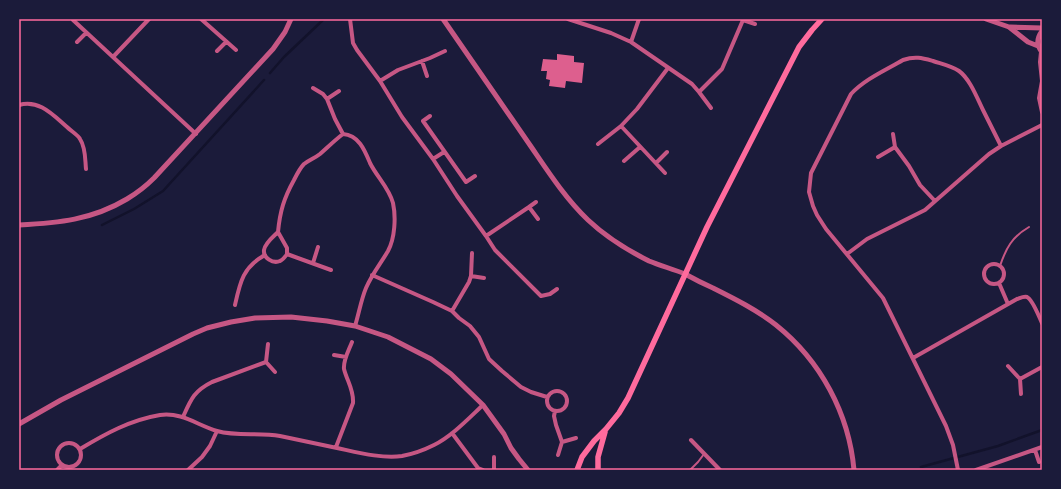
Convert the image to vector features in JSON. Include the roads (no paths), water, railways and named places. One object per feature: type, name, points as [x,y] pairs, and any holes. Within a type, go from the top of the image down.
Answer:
[{"type":"main road","points":[[577,470],[582,457],[594,440],[606,429],[628,398],[722,198],[799,47],[822,19]]},
{"type":"main road","points":[[598,470],[598,457],[606,429]]},
{"type":"street","points":[[113,57],[149,19]]},
{"type":"street","points":[[201,19],[236,50]]},
{"type":"street","points":[[19,225],[55,223],[98,213],[139,192],[196,134],[273,49],[291,19]]},
{"type":"street","points":[[350,19],[353,43],[357,50],[380,81],[402,117],[433,159],[495,250],[541,296],[550,294],[557,289]]},
{"type":"street","points":[[443,19],[492,92],[565,195],[588,221],[616,244],[650,261],[685,274],[750,308],[776,325],[809,357],[818,369],[842,413],[849,437],[854,470]]},
{"type":"street","points":[[568,19],[611,33],[631,42],[692,84],[700,92],[711,108]]},
{"type":"street","points":[[631,42],[639,19]]},
{"type":"street","points":[[700,92],[722,69],[742,19],[755,24]]},
{"type":"street","points":[[986,19],[1010,27],[1042,30],[1038,39],[1038,46],[1042,52],[1040,62],[1042,81],[1039,98],[1042,112]]},
{"type":"street","points":[[73,20],[196,134]]},
{"type":"street","points":[[1010,27],[1028,42],[1038,46]]},
{"type":"street","points":[[77,42],[86,33]]},
{"type":"street","points":[[217,51],[226,42]]},
{"type":"street","points":[[380,81],[398,70],[445,51]]},
{"type":"street","points":[[958,470],[953,447],[946,426],[883,298],[826,229],[817,215],[811,198],[809,185],[811,174],[851,94],[858,86],[903,60],[910,58],[916,57],[955,68],[964,76],[976,95],[1001,146]]},
{"type":"street","points":[[422,61],[427,76]]},
{"type":"street","points":[[598,144],[621,126],[637,109],[668,68]]},
{"type":"street","points":[[313,88],[323,94],[327,99],[343,134]]},
{"type":"street","points":[[327,99],[339,91]]},
{"type":"street","points":[[19,105],[38,105],[48,110],[80,138],[85,155],[86,170]]},
{"type":"street","points":[[430,116],[423,121],[466,182],[475,176]]},
{"type":"street","points":[[847,254],[867,239],[925,210],[989,154],[1001,146],[1042,125]]},
{"type":"street","points":[[621,126],[665,173]]},
{"type":"street","points":[[278,232],[267,242],[264,252],[265,256],[271,261],[276,262],[281,261],[287,254],[287,248],[278,232],[279,217],[287,192],[300,169],[304,164],[317,156],[343,134],[352,135],[367,154],[371,165],[381,179],[392,202],[394,214],[392,238],[388,250],[372,275],[366,289],[355,326]]},
{"type":"street","points":[[893,134],[895,147],[910,166],[920,184],[935,201]]},
{"type":"street","points":[[624,161],[640,147]]},
{"type":"street","points":[[878,157],[895,147]]},
{"type":"street","points":[[433,159],[444,152]]},
{"type":"street","points":[[656,163],[667,152]]},
{"type":"street","points":[[486,236],[536,202]]},
{"type":"street","points":[[529,207],[538,219]]},
{"type":"street","points":[[313,263],[318,247]]},
{"type":"street","points":[[452,311],[469,282],[471,276],[472,253]]},
{"type":"street","points":[[287,254],[331,270]]},
{"type":"street","points":[[236,305],[239,288],[247,269],[256,260],[265,256]]},
{"type":"street","points":[[995,264],[1002,268],[1004,274],[1003,279],[999,283],[990,284],[985,279],[985,269],[989,265],[995,264]]},
{"type":"street","points":[[372,275],[452,311],[470,326],[479,337],[489,359],[502,371],[521,387],[547,397]]},
{"type":"street","points":[[471,276],[484,278]]},
{"type":"street","points":[[999,283],[1008,304]]},
{"type":"street","points":[[913,358],[1022,297],[1027,297],[1031,301],[1042,323]]},
{"type":"street","points":[[19,424],[61,400],[207,328],[262,317],[291,317],[355,326],[388,337],[431,359],[451,374],[483,405],[504,434],[519,460],[528,470]]},
{"type":"street","points":[[336,448],[354,403],[354,395],[344,368],[346,357],[352,342]]},
{"type":"street","points":[[268,344],[266,362],[275,372]]},
{"type":"street","points":[[334,355],[346,357]]},
{"type":"street","points":[[183,417],[192,398],[197,391],[204,386],[266,362]]},
{"type":"street","points":[[1008,366],[1020,379],[1021,394]]},
{"type":"street","points":[[1020,379],[1042,367]]},
{"type":"street","points":[[559,390],[565,394],[568,400],[566,407],[555,411],[549,407],[546,401],[550,393],[559,390]]},
{"type":"street","points":[[80,449],[118,427],[160,415],[172,415],[183,417],[217,431],[244,434],[268,434],[363,453],[402,456],[425,450],[436,445],[452,433],[483,405]]},
{"type":"street","points":[[555,411],[554,416],[556,425],[562,442],[558,454]]},
{"type":"street","points":[[188,470],[202,457],[210,446],[217,431]]},
{"type":"street","points":[[452,433],[478,468],[483,470]]},
{"type":"street","points":[[562,442],[576,438]]},
{"type":"street","points":[[691,440],[720,470]]},
{"type":"street","points":[[74,444],[80,449],[81,457],[77,464],[70,467],[62,465],[57,455],[60,448],[63,445],[74,444]]},
{"type":"street","points":[[976,470],[1042,447]]},
{"type":"street","points":[[1035,450],[1039,462]]},
{"type":"street","points":[[494,457],[494,470]]},
{"type":"street","points":[[57,470],[62,465]]},
{"type":"lane","points":[[1000,266],[1004,252],[1010,243],[1020,233],[1029,227]]},
{"type":"lane","points":[[690,470],[704,454]]},
{"type":"waterway","points":[[270,73],[284,57],[324,19]]},
{"type":"waterway","points":[[102,225],[134,209],[163,191],[264,80]]},
{"type":"waterway","points":[[921,467],[998,446],[1042,430]]}]
